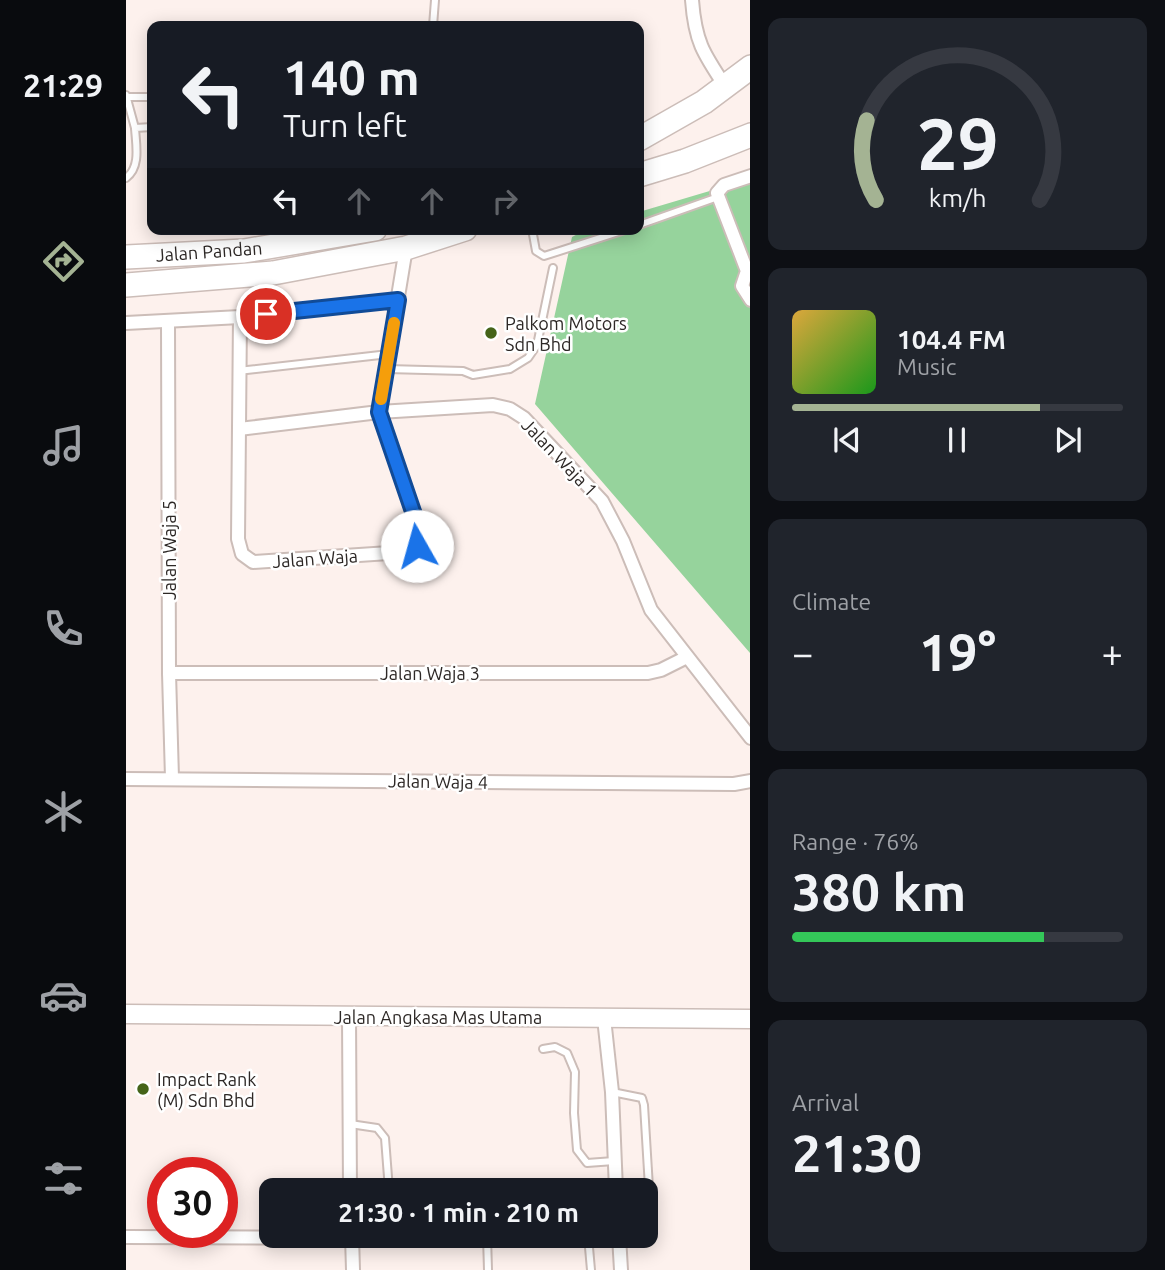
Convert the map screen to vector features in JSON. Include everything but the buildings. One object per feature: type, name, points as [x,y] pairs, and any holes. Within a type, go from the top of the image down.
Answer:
[{"type":"highway","points":[[644,136],[704,102],[750,67]]},
{"type":"highway","points":[[644,173],[685,161],[750,135]]},
{"type":"highway","name":"Jalan Pandan","points":[[126,257],[244,251],[339,235]]},
{"type":"highway","name":"Jalan Pandan","points":[[126,285],[273,273],[405,248],[446,235]]},
{"type":"street","points":[[692,0],[695,34],[725,86]]},
{"type":"street","points":[[750,176],[724,185],[717,193],[747,271],[742,286],[750,300]]},
{"type":"street","name":"Jalan Waja","points":[[239,429],[238,539],[242,554],[253,562],[404,552],[417,546],[420,532],[379,412],[405,248]]},
{"type":"street","points":[[126,323],[168,323],[240,317],[398,300]]},
{"type":"street","points":[[239,429],[240,317]]},
{"type":"street","name":"Jalan Waja 5","points":[[168,323],[172,778]]},
{"type":"street","name":"Jalan Waja 1","points":[[239,429],[379,412],[493,405],[510,409],[524,418],[602,501],[623,541],[651,610],[750,738]]},
{"type":"street","name":"Jalan Waja 3","points":[[169,674],[648,673],[662,670],[687,657]]},
{"type":"street","name":"Jalan Waja 4","points":[[126,779],[734,785],[750,781]]},
{"type":"street","name":"Jalan Angkasa Mas Utama","points":[[126,1014],[750,1019]]},
{"type":"street","points":[[349,1016],[350,1178]]},
{"type":"street","points":[[604,1018],[612,1092],[615,1178]]},
{"type":"street","points":[[126,1237],[259,1237]]},
{"type":"street","points":[[352,1248],[353,1270]]},
{"type":"street","points":[[620,1248],[621,1270]]},
{"type":"lane","points":[[433,21],[435,0]]},
{"type":"lane","points":[[126,178],[132,174],[136,161],[135,128],[127,96],[147,97]]},
{"type":"lane","points":[[135,128],[147,127]]},
{"type":"lane","points":[[644,223],[718,197]]},
{"type":"lane","points":[[532,235],[536,251],[544,256],[609,235]]},
{"type":"lane","points":[[385,369],[463,371],[473,375],[510,369],[528,358],[537,345],[554,268]]},
{"type":"lane","points":[[238,371],[389,354]]},
{"type":"lane","points":[[543,1049],[555,1047],[567,1053],[575,1072],[577,1150],[587,1163],[614,1161]]},
{"type":"lane","points":[[612,1092],[642,1098],[648,1178]]},
{"type":"lane","points":[[348,1123],[377,1128],[385,1138],[387,1178]]},
{"type":"lane","points":[[487,1248],[488,1270]]},
{"type":"lane","points":[[589,1248],[591,1270]]},
{"type":"green space","points":[[750,179],[750,653],[535,404],[572,237],[644,235],[644,211]]},
{"type":"slow traffic","points":[[381,399],[394,323]]},
{"type":"place","name":"Palkom Motors Sdn Bhd","points":[[491,333]]},
{"type":"place","name":"Impact Rank (M) Sdn Bhd","points":[[143,1089]]},
{"type":"route","points":[[266,314],[398,300],[379,412],[420,532],[417,546]]}]
